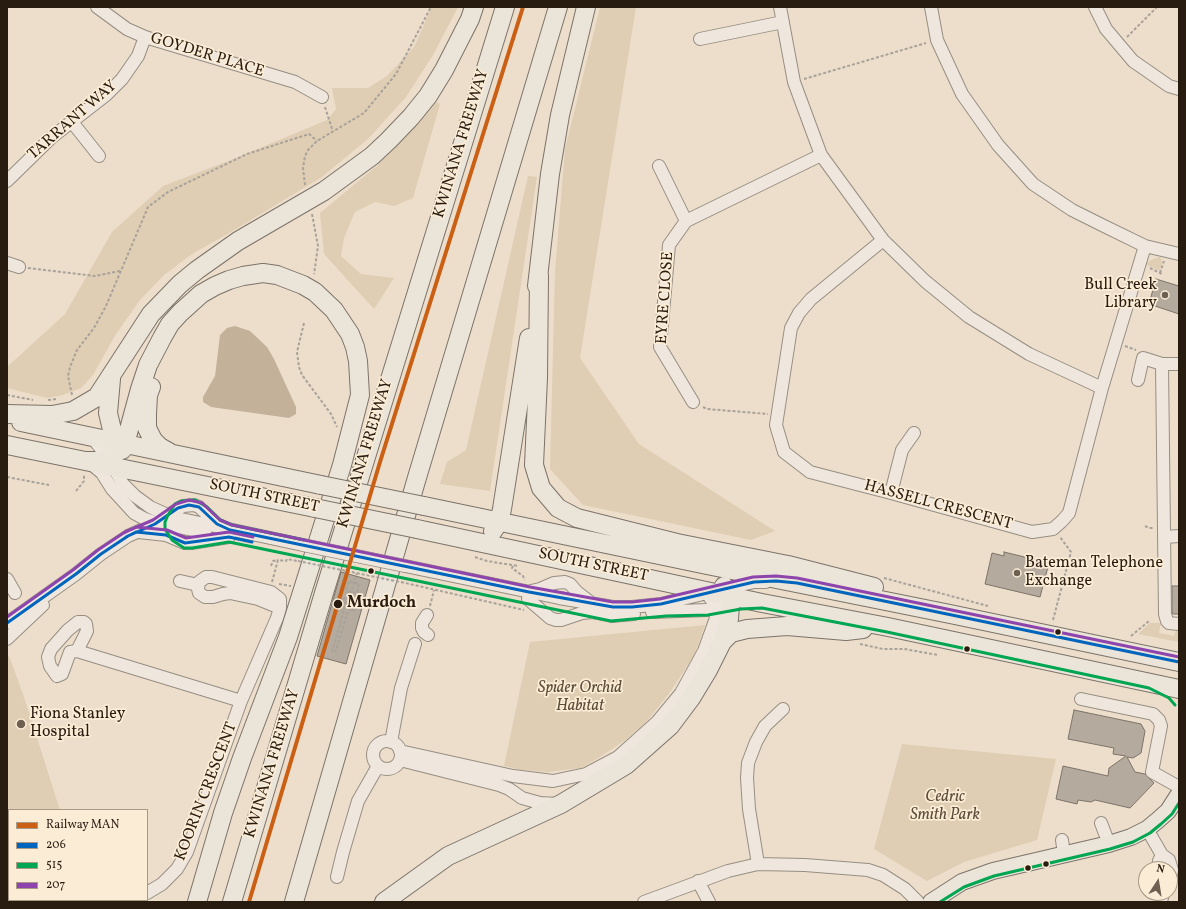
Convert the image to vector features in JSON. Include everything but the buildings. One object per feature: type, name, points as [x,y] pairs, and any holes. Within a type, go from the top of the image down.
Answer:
[{"type":"highway","points":[[7,414],[52,415],[71,403],[97,397],[151,314],[180,284],[238,241],[324,191],[372,156],[389,140],[411,117],[428,96],[444,70],[470,19],[474,7]]},
{"type":"highway","name":"KWINANA FREEWAY","points":[[232,902],[324,593],[505,7]]},
{"type":"highway","points":[[294,902],[423,458],[558,7]]},
{"type":"highway","points":[[471,540],[490,535],[499,522],[502,509],[539,275],[550,174],[560,115],[586,7]]},
{"type":"highway","points":[[117,452],[148,365],[170,324],[201,294],[215,286],[243,276],[263,273],[278,275],[315,292],[343,321],[355,347],[360,378],[360,395],[339,472],[288,636],[223,813],[197,902]]},
{"type":"highway","points":[[539,275],[538,378],[534,465],[541,488],[558,508],[576,518],[677,543],[788,565],[868,585],[950,614]]},
{"type":"highway","points":[[171,453],[160,447],[153,440],[147,428],[146,414],[148,395],[158,364],[172,334],[190,304]]},
{"type":"highway","points":[[111,376],[108,413],[117,452]]},
{"type":"highway","name":"SOUTH STREET","points":[[7,420],[87,436],[117,452],[148,473],[471,540],[720,599],[762,603],[888,627],[1179,689]]},
{"type":"highway","name":"SOUTH STREET","points":[[7,445],[85,460],[117,452],[171,453],[1179,662]]},
{"type":"highway","points":[[384,902],[448,856],[561,804],[626,765],[670,726],[691,698],[708,670],[722,642],[729,619],[720,599],[718,576],[707,565]]},
{"type":"highway","points":[[722,642],[731,633],[747,629],[787,626],[846,631],[888,627]]},
{"type":"highway","points":[[1020,655],[1014,646],[1013,641],[1016,634],[1023,629]]},
{"type":"highway","points":[[1143,654],[1179,650]]},
{"type":"highway","points":[[1151,683],[1172,694],[1179,701]]},
{"type":"main road","points":[[931,902],[962,882],[1063,847],[1109,844],[1128,839],[1147,829],[1168,811],[1179,794]]},
{"type":"street","name":"GOYDER PLACE","points":[[97,7],[127,29],[145,37],[295,82],[324,100]]},
{"type":"street","points":[[780,7],[794,82],[821,156],[883,240],[924,281],[969,317],[1029,354],[1102,388]]},
{"type":"street","points":[[932,7],[937,40],[962,94],[998,145],[1033,184],[1072,210],[1144,246],[1179,254]]},
{"type":"street","points":[[1095,7],[1106,29],[1133,61],[1169,86],[1179,89]]},
{"type":"street","points":[[700,39],[783,22]]},
{"type":"street","name":"TARRANT WAY","points":[[7,181],[52,137],[106,95],[122,79],[138,56],[145,37]]},
{"type":"street","points":[[72,122],[99,156]]},
{"type":"street","name":"EYRE CLOSE","points":[[692,402],[660,347],[669,245],[686,221],[821,156]]},
{"type":"street","points":[[659,166],[686,221]]},
{"type":"street","name":"HASSELL CRESCENT","points":[[883,240],[811,299],[799,313],[791,328],[776,425],[784,452],[810,472],[1032,532],[1053,528]]},
{"type":"street","points":[[1053,528],[1069,513],[1102,388],[1144,246]]},
{"type":"street","points":[[7,263],[19,267]]},
{"type":"street","points":[[1138,380],[1143,358],[1162,364],[1179,364]]},
{"type":"street","points":[[1162,364],[1166,614],[1167,621],[1169,623],[1179,624]]},
{"type":"street","points":[[891,493],[902,450],[914,433]]},
{"type":"street","points":[[117,452],[123,484],[135,496],[150,507],[175,522]]},
{"type":"street","points":[[85,460],[102,473],[112,489],[134,513],[152,522],[217,524],[229,533]]},
{"type":"street","points":[[150,507],[167,508],[190,543],[229,533]]},
{"type":"street","points":[[7,623],[76,574],[101,554],[152,522],[175,522]]},
{"type":"street","points":[[136,532],[166,535],[175,522]]},
{"type":"street","points":[[207,524],[229,533],[300,552],[403,574],[527,590],[576,605],[594,608],[647,606],[720,599]]},
{"type":"street","points":[[196,542],[201,540],[207,524]]},
{"type":"street","points":[[1165,537],[1179,536]]},
{"type":"street","points":[[7,639],[76,574]]},
{"type":"street","points":[[209,577],[271,592],[280,599],[280,608],[258,599],[230,594],[205,597],[199,593],[198,585],[201,580],[209,577]]},
{"type":"street","points":[[7,579],[15,593]]},
{"type":"street","points":[[180,581],[198,585]]},
{"type":"street","points":[[546,614],[543,610],[544,594],[554,583],[565,582],[570,584],[576,605]]},
{"type":"street","points":[[527,590],[550,618],[561,620],[576,605],[585,599],[594,608],[612,616],[720,599],[757,588],[797,583]]},
{"type":"street","points":[[527,590],[544,594]]},
{"type":"street","points":[[400,755],[435,759],[513,776],[553,781],[586,774],[618,757],[657,722],[681,692],[704,651],[720,599]]},
{"type":"street","name":"KOORIN CRESCENT","points":[[148,892],[162,884],[177,869],[187,852],[241,701],[280,608]]},
{"type":"street","points":[[428,615],[422,623],[422,628],[428,635]]},
{"type":"street","points":[[390,742],[401,688],[415,644]]},
{"type":"street","points":[[78,651],[241,701]]},
{"type":"street","points":[[1081,699],[1153,714],[1159,720],[1161,726],[1152,772],[1179,787]]},
{"type":"street","points":[[758,864],[749,809],[747,778],[748,764],[756,742],[765,726],[782,708]]},
{"type":"street","points":[[390,742],[398,747],[400,755],[395,767],[386,769],[378,766],[374,758],[375,749],[381,743],[390,742]]},
{"type":"street","points":[[400,755],[442,771],[499,785],[509,789],[522,798],[540,803],[561,804]]},
{"type":"street","points":[[435,759],[436,765],[442,771]]},
{"type":"street","points":[[337,878],[358,801],[378,766]]},
{"type":"street","points":[[1101,823],[1109,844]]},
{"type":"street","points":[[1147,829],[1162,855],[1169,861]]},
{"type":"street","points":[[1159,861],[1162,855]]},
{"type":"street","points":[[644,902],[728,871],[758,864],[805,865],[868,870],[884,875],[905,889],[918,902]]},
{"type":"street","points":[[698,881],[709,902]]},
{"type":"path","points":[[305,185],[303,174],[304,161],[308,150],[317,141],[364,113],[396,74],[431,7]]},
{"type":"path","points":[[1119,44],[1157,7]]},
{"type":"path","points":[[794,82],[937,40]]},
{"type":"path","points":[[324,100],[333,132]]},
{"type":"path","points":[[41,401],[71,403],[73,400],[68,376],[70,367],[77,350],[94,328],[102,313],[148,207],[168,192],[247,154],[309,134],[317,141]]},
{"type":"path","points":[[312,213],[318,246],[314,274]]},
{"type":"path","points":[[19,267],[94,276],[120,272]]},
{"type":"path","points":[[7,395],[34,400]]},
{"type":"path","points":[[692,402],[707,409],[777,415]]},
{"type":"path","points":[[7,477],[49,485]]},
{"type":"path","points":[[1053,528],[1071,552],[1053,620]]},
{"type":"path","points":[[270,566],[272,561],[286,561],[300,552],[357,573],[403,574]]},
{"type":"path","points":[[274,573],[278,560]]},
{"type":"path","points":[[513,566],[512,568],[523,576],[527,590]]},
{"type":"path","points":[[346,601],[357,573]]},
{"type":"path","points":[[346,601],[348,596],[346,591],[349,581],[359,584],[352,602]]},
{"type":"path","points":[[272,582],[296,587]]},
{"type":"path","points":[[431,603],[434,590]]},
{"type":"path","points":[[348,591],[354,592],[352,602],[352,607],[348,612],[336,653],[331,652],[344,611],[348,591]]},
{"type":"path","points":[[352,602],[346,601],[340,601],[339,606],[341,607],[342,602],[344,598],[346,601],[352,602]]},
{"type":"path","points":[[1131,636],[1149,621]]},
{"type":"green space","points":[[432,7],[458,7],[433,55],[406,97],[369,138],[322,177],[192,254],[164,275],[140,300],[116,334],[93,375],[81,388],[63,395],[47,398],[7,388],[7,367],[65,314],[112,232],[163,186],[236,158],[327,120],[336,109],[332,88],[368,88],[387,76],[414,47]]},
{"type":"green space","points":[[600,7],[636,7],[580,358],[639,444],[775,531],[751,540],[583,505],[550,469],[555,271],[565,149]]},
{"type":"green space","points":[[432,100],[440,104],[413,198],[394,206],[375,202],[355,212],[344,238],[341,256],[361,274],[394,278],[374,309],[324,254],[320,213],[379,164]]},
{"type":"green space","points":[[528,176],[537,177],[490,491],[440,484],[447,462],[466,450]]},
{"type":"green space","points":[[1160,257],[1162,261],[1160,271],[1147,265],[1146,263]]},
{"type":"green space","points":[[1150,623],[1161,623],[1159,633],[1174,636],[1176,630],[1178,630],[1179,642],[1138,634]]},
{"type":"green space","name":"Spider Orchid Habitat","points":[[705,625],[694,656],[668,695],[646,722],[624,741],[581,768],[548,772],[522,770],[504,766],[530,642]]},
{"type":"green space","name":"Fiona Stanley Hospital","points":[[9,656],[23,694],[60,809],[8,809],[8,901],[95,902],[7,902],[7,658]]},
{"type":"green space","name":"Cedric Smith Park","points":[[902,744],[1056,759],[1037,840],[964,862],[927,881],[874,849]]},
{"type":"shaded area","points":[[235,326],[250,331],[267,347],[296,407],[296,414],[289,418],[211,407],[203,402],[203,397],[215,376],[220,335],[227,328]]},
{"type":"rail line","name":"MAN","points":[[249,902],[380,462],[523,7]]},
{"type":"transit line","name":"207","points":[[7,617],[125,532],[153,520],[176,504],[189,500],[202,503],[220,520],[232,525],[530,587],[613,602],[632,602],[660,599],[753,577],[776,576],[797,578],[1179,657]]},
{"type":"transit line","name":"515","points":[[304,540],[232,525],[220,520],[207,507],[195,500],[182,501],[175,504],[165,522],[165,529],[172,540],[184,548],[229,542],[611,621],[666,616],[708,615],[741,609],[762,608],[887,632],[1149,688],[1169,698],[1175,705]]},
{"type":"transit line","name":"206","points":[[7,623],[128,536],[155,524],[178,508],[189,505],[199,507],[217,524],[230,530],[529,592],[613,607],[661,604],[754,582],[776,581],[797,583],[1179,662]]},
{"type":"transit line","name":"207","points":[[124,533],[136,527],[167,530],[186,538],[229,532],[253,537]]},
{"type":"transit line","name":"206","points":[[126,537],[136,532],[166,535],[185,543],[229,537],[252,542]]},
{"type":"transit line","name":"515","points":[[940,902],[964,887],[994,876],[1110,849],[1133,842],[1150,833],[1161,824],[1172,814],[1179,803]]},
{"type":"place","name":"Bull Creek Library","points":[[1165,295]]},
{"type":"place","name":"Bateman Telephone Exchange","points":[[1017,573]]},
{"type":"place","name":"Murdoch","points":[[338,604]]},
{"type":"place","name":"Fiona Stanley Hospital","points":[[21,724]]}]
